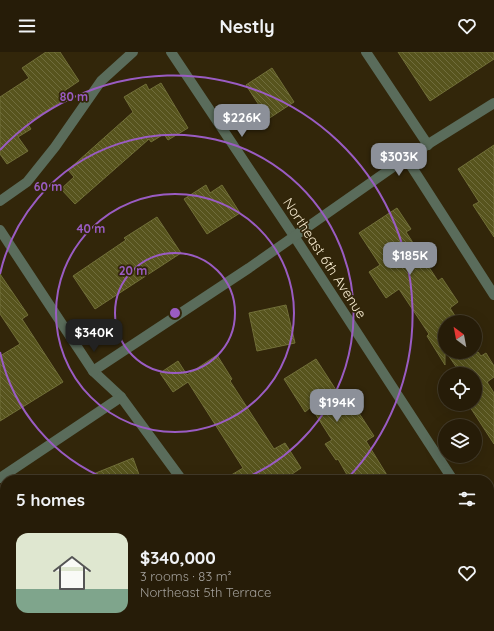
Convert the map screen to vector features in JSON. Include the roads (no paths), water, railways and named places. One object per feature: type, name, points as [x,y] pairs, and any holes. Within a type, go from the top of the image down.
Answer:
[{"type":"street","points":[[0,201],[27,182],[55,147],[101,81],[133,52]]},
{"type":"street","name":"Northeast 6th Avenue","points":[[171,52],[294,236],[450,475]]},
{"type":"street","points":[[366,52],[428,145]]},
{"type":"street","points":[[93,371],[249,268],[406,158],[494,102]]},
{"type":"street","points":[[406,158],[494,295]]},
{"type":"street","points":[[0,230],[93,371],[122,397],[178,475]]},
{"type":"street","points":[[5,475],[122,397]]}]
